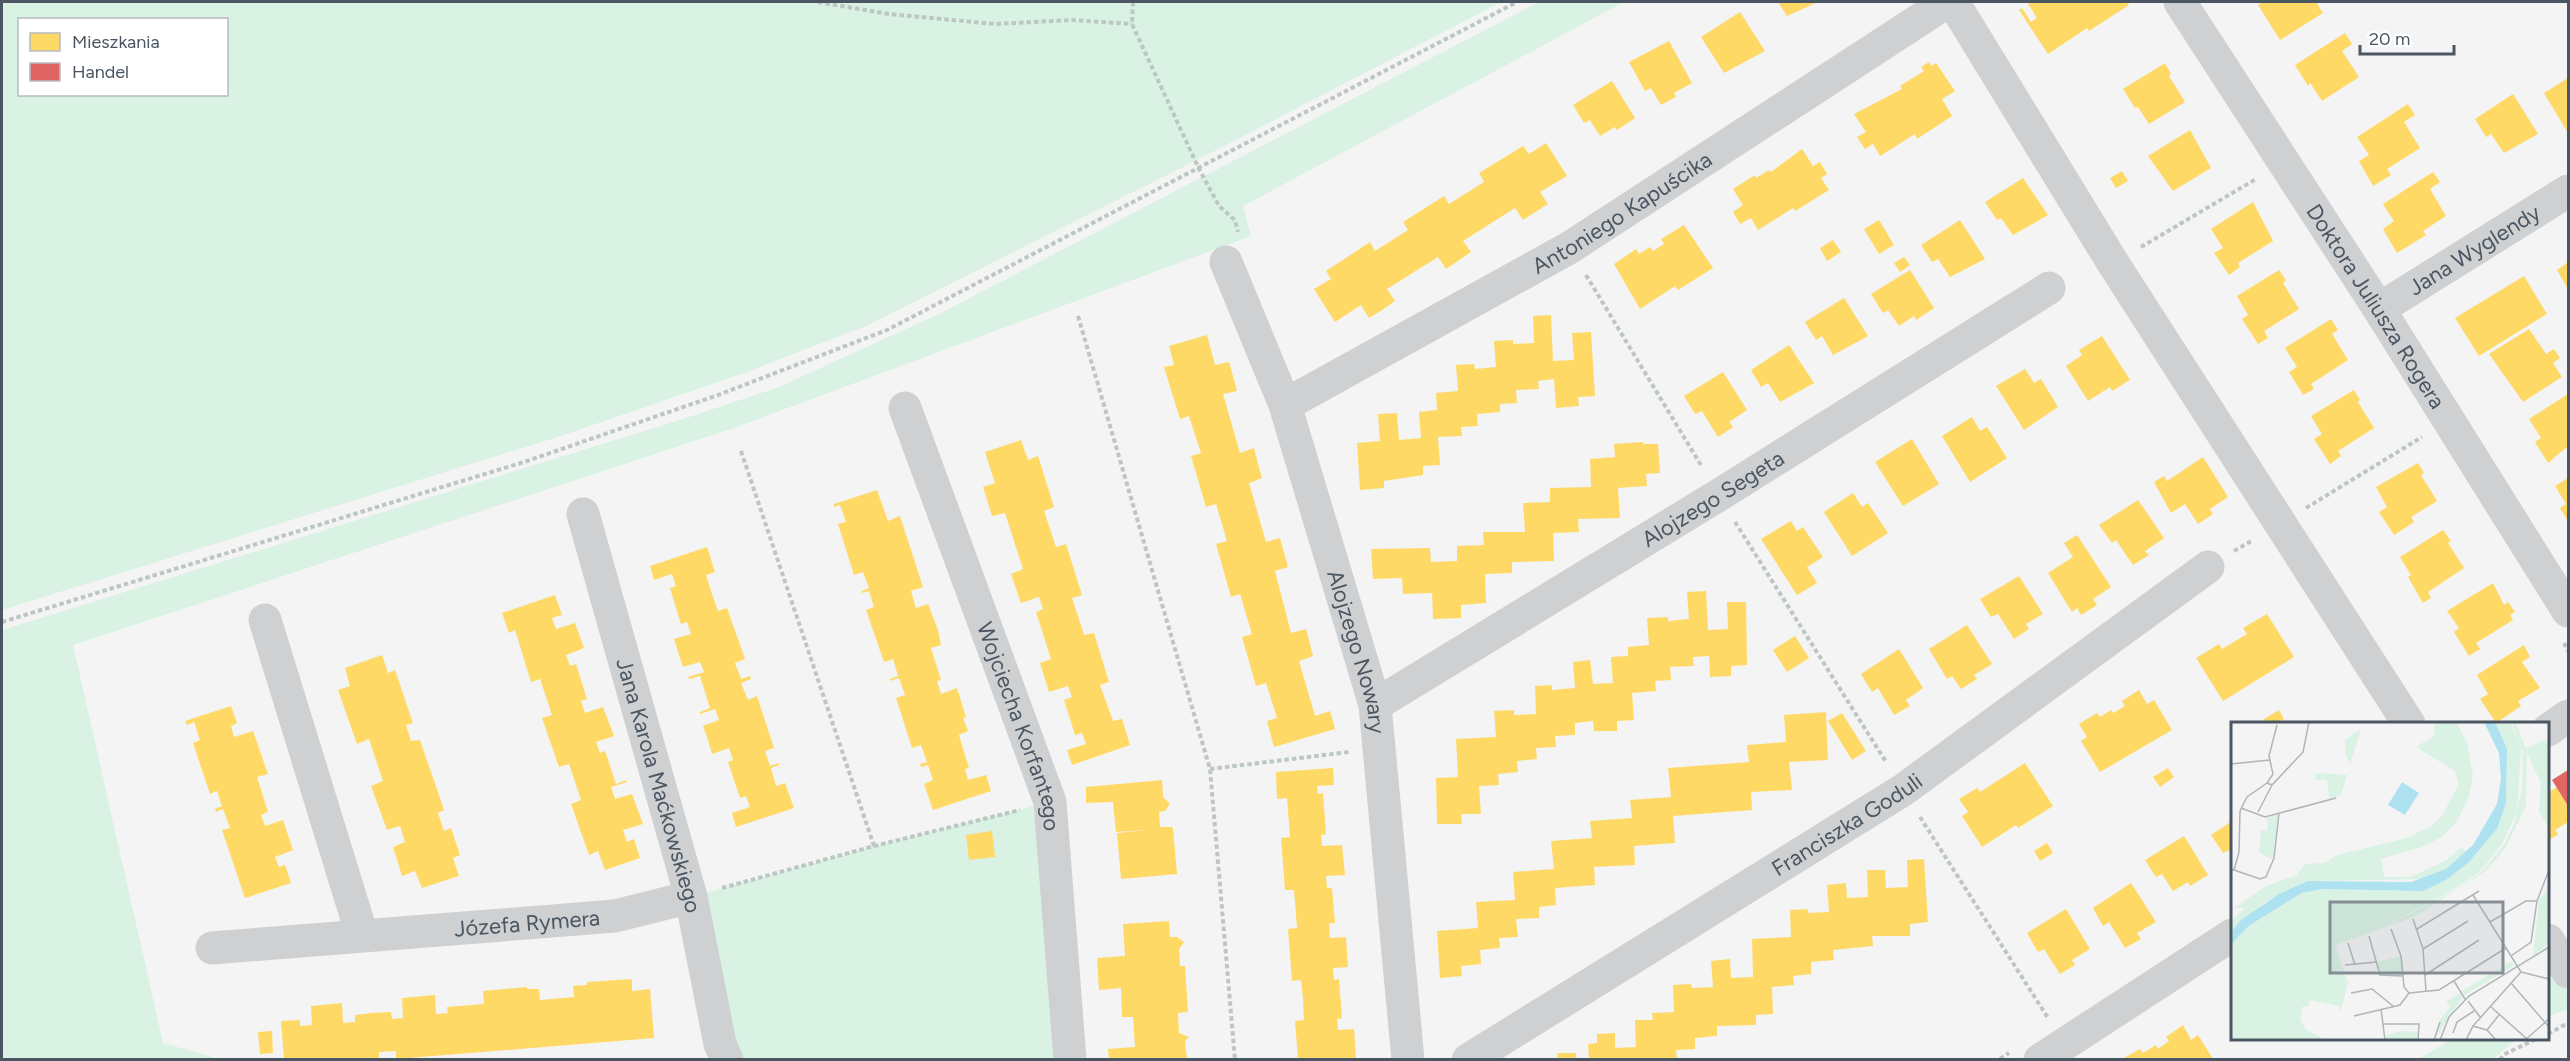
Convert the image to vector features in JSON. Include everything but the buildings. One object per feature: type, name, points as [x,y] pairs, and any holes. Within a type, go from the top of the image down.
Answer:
[{"type":"street","name":"Antoniego Kapuścika","points":[[1285,405],[1569,248],[1947,2]]},
{"type":"street","points":[[1953,2],[2113,263],[2408,722]]},
{"type":"street","name":"Doktora Juliusza Rogera","points":[[2180,2],[2450,420],[2568,611]]},
{"type":"street","name":"Jana Wyglendy","points":[[2379,309],[2568,191]]},
{"type":"street","name":"Alojzego Nowary","points":[[1226,262],[1285,405],[1375,705],[1408,1059]]},
{"type":"street","name":"Alojzego Segeta","points":[[1375,705],[1719,495],[2049,288]]},
{"type":"street","name":"Wojciecha Korfantego","points":[[905,408],[1050,802],[1070,1059]]},
{"type":"street","name":"Jana Karola Maćkowskiego","points":[[583,514],[691,897],[720,1044],[727,1059]]},
{"type":"street","name":"Franciszka Goduli","points":[[1468,1059],[1903,790],[2208,567]]},
{"type":"street","points":[[265,620],[362,935]]},
{"type":"street","points":[[2549,729],[2568,716]]},
{"type":"street","name":"Józefa Rymera","points":[[212,948],[615,916],[691,897]]},
{"type":"street","points":[[2052,1052],[2231,936]]},
{"type":"street","points":[[2549,942],[2568,972]]},
{"type":"path","points":[[818,2],[889,14],[995,24],[1072,20],[1132,24]]},
{"type":"path","points":[[1133,2],[1132,24],[1199,169],[1220,206]]},
{"type":"path","points":[[2,622],[524,462],[718,395],[886,330],[1517,2]]},
{"type":"path","points":[[2113,263],[2283,163]]},
{"type":"path","points":[[1569,248],[1719,495],[1903,790],[2052,1052]]},
{"type":"path","points":[[1078,316],[1210,769],[1235,1059]]},
{"type":"path","points":[[2208,567],[2450,420]]},
{"type":"path","points":[[741,451],[874,846]]},
{"type":"path","points":[[1210,769],[1379,748]]},
{"type":"path","points":[[691,897],[874,846],[1050,802]]},
{"type":"path","points":[[2549,1033],[2568,1023]]},
{"type":"path","points":[[2500,1059],[2503,1055],[2534,1040]]},
{"type":"green space","points":[[2,2],[1501,2],[1205,156],[866,326],[744,373],[561,436],[2,610]]},
{"type":"green space","points":[[1539,2],[1624,2],[1243,206],[1251,236],[734,428],[73,645],[163,1043],[220,1059],[2,1059],[2,630],[683,419],[779,387],[939,314]]},
{"type":"green space","points":[[1050,802],[1070,1059],[727,1059],[691,897],[874,846]]},
{"type":"green space","points":[[2568,966],[2568,1009],[2549,1017],[2549,978]]},
{"type":"green space","points":[[2450,1040],[2516,1040],[2493,1059],[2419,1059]]}]
